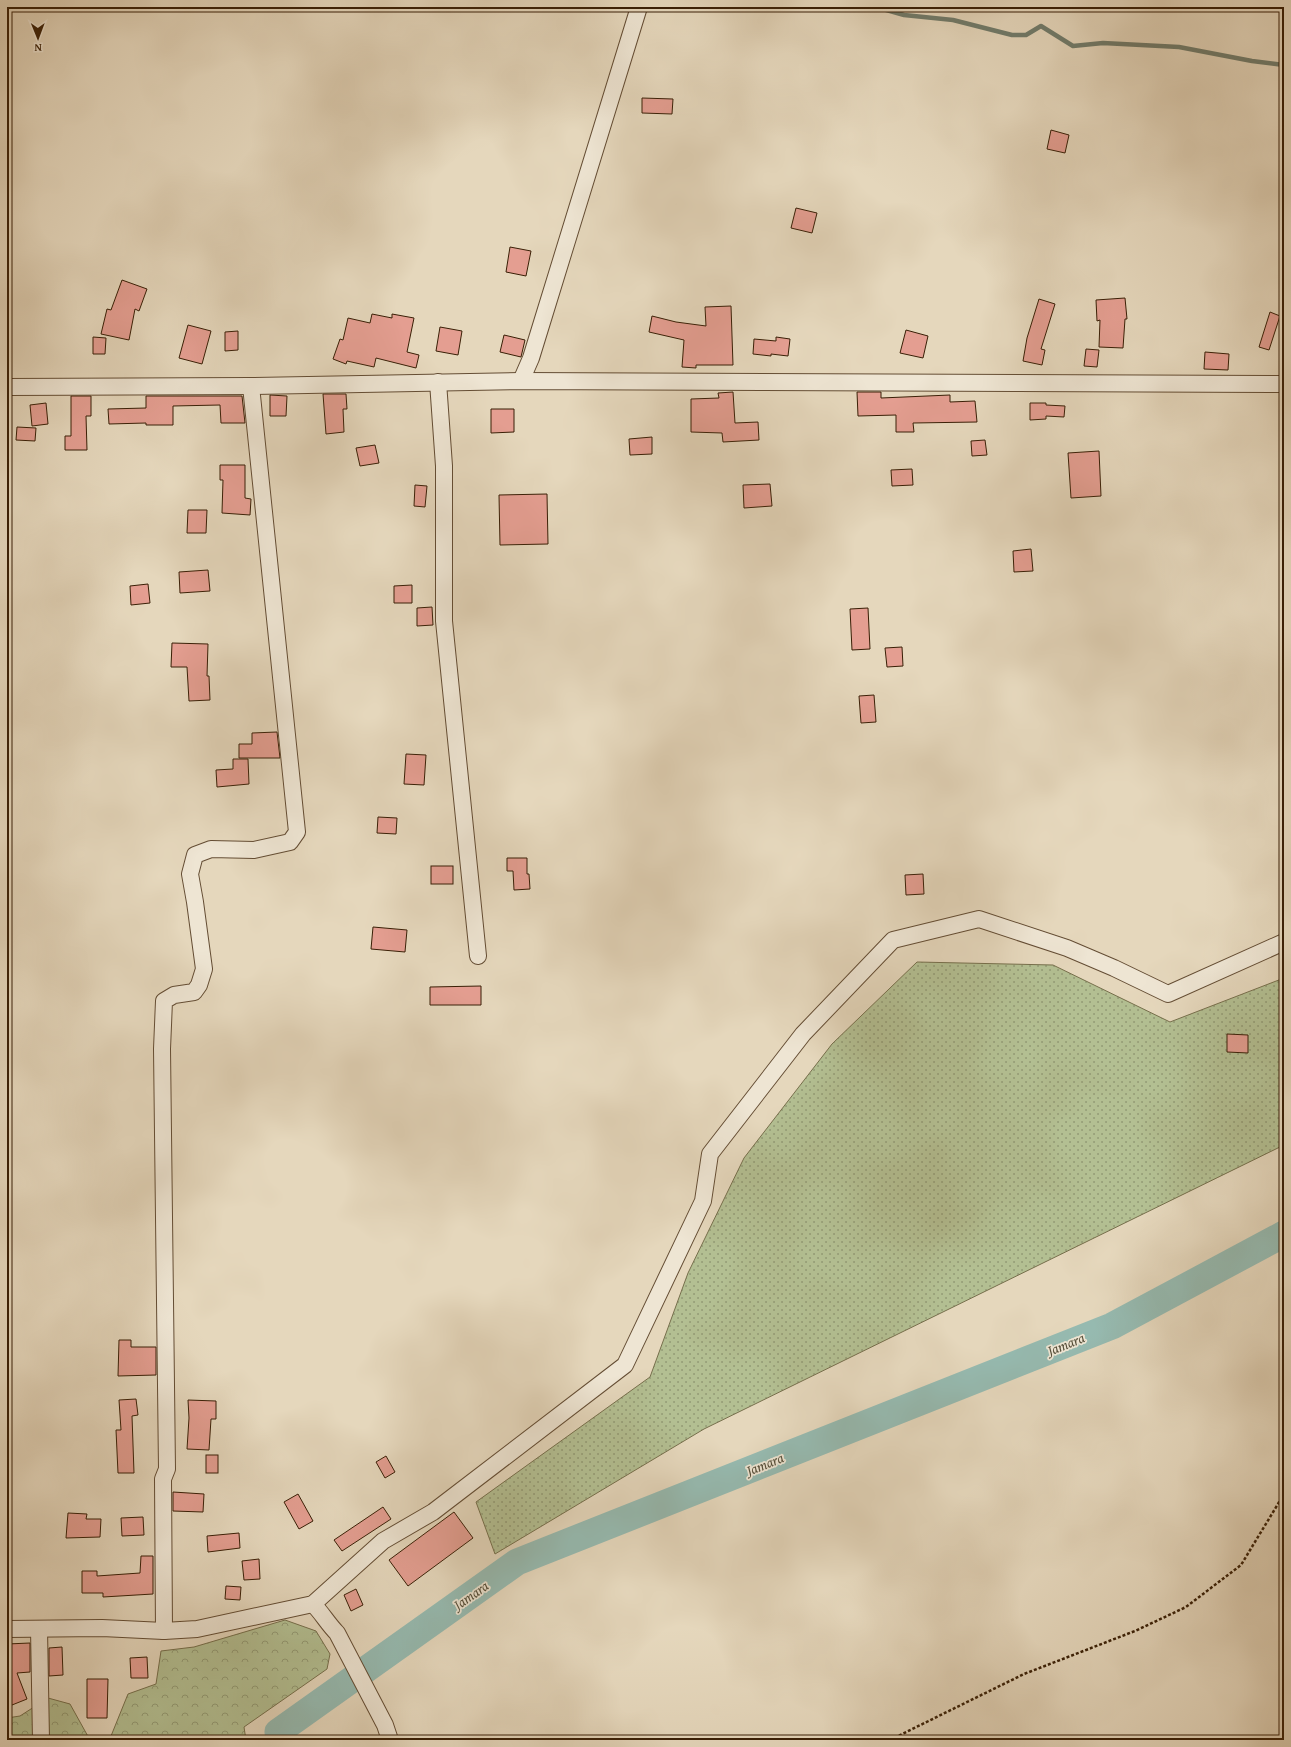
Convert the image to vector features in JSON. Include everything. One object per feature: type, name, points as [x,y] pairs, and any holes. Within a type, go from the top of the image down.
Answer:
[{"type":"street","points":[[521,381],[531,358],[639,7]]},
{"type":"street","points":[[7,386],[251,386],[521,381],[1284,384]]},
{"type":"street","points":[[438,382],[444,466],[444,621],[478,956]]},
{"type":"street","points":[[164,1631],[162,1479],[167,1470],[162,1049],[164,1001],[174,995],[194,992],[199,985],[204,969],[190,874],[196,856],[211,849],[254,850],[290,842],[297,832],[251,386]]},
{"type":"street","points":[[7,1629],[102,1628],[164,1631],[198,1629],[313,1604],[383,1541],[433,1512],[625,1365],[703,1201],[710,1154],[803,1034],[893,940],[979,919],[1067,948],[1114,968],[1168,994],[1284,942]]},
{"type":"street","points":[[313,1604],[337,1633],[387,1733]]},
{"type":"street","points":[[40,1629],[42,1740]]},
{"type":"path","points":[[890,1740],[1024,1674],[1135,1631],[1186,1607],[1241,1565],[1284,1494]]},
{"type":"green space","points":[[917,962],[1053,965],[1170,1022],[1284,978],[1284,1145],[704,1429],[495,1554],[476,1502],[650,1377],[688,1273],[744,1158],[832,1044]]},
{"type":"green space","points":[[285,1620],[316,1631],[330,1654],[327,1669],[244,1727],[246,1740],[105,1740],[111,1736],[128,1694],[156,1684],[161,1651],[194,1647]]},
{"type":"green space","points":[[48,1698],[70,1704],[90,1740],[7,1740],[7,1718],[20,1716]]},
{"type":"building","points":[[642,98],[673,99],[672,114],[642,113]]},
{"type":"building","points":[[1051,130],[1069,135],[1065,153],[1047,149]]},
{"type":"building","points":[[796,208],[817,213],[812,233],[791,228]]},
{"type":"building","points":[[510,247],[531,251],[526,276],[506,272]]},
{"type":"building","points":[[122,280],[147,289],[139,311],[135,309],[129,340],[101,334],[107,309],[111,310]]},
{"type":"building","points":[[1125,298],[1127,319],[1125,319],[1123,348],[1099,347],[1100,320],[1097,321],[1096,300]]},
{"type":"building","points":[[1039,299],[1055,304],[1041,349],[1045,350],[1042,365],[1023,361],[1027,338]]},
{"type":"building","points":[[731,306],[733,365],[696,365],[696,368],[682,367],[684,340],[649,332],[652,316],[676,322],[706,326],[705,307]]},
{"type":"building","points":[[1270,312],[1280,316],[1269,350],[1259,347]]},
{"type":"building","points":[[372,314],[392,318],[392,314],[414,318],[407,352],[419,355],[416,368],[376,358],[374,367],[347,361],[346,364],[333,359],[340,339],[343,340],[348,318],[370,323]]},
{"type":"building","points":[[188,325],[211,331],[202,364],[179,358]]},
{"type":"building","points":[[440,327],[462,331],[458,355],[436,351]]},
{"type":"building","points":[[906,330],[928,336],[923,358],[900,353]]},
{"type":"building","points":[[238,331],[238,350],[225,351],[225,332]]},
{"type":"building","points":[[504,335],[525,340],[521,357],[500,352]]},
{"type":"building","points":[[93,337],[106,338],[105,354],[93,354]]},
{"type":"building","points":[[776,337],[790,339],[788,356],[753,354],[754,339],[776,341]]},
{"type":"building","points":[[1086,349],[1099,350],[1097,367],[1084,366]]},
{"type":"building","points":[[1205,352],[1229,354],[1228,370],[1204,369]]},
{"type":"building","points":[[733,392],[735,423],[758,422],[759,440],[723,442],[722,433],[691,432],[691,399],[719,398],[718,393]]},
{"type":"building","points":[[857,392],[881,392],[881,398],[950,395],[950,402],[975,401],[977,422],[913,423],[914,432],[896,432],[896,415],[858,416]]},
{"type":"building","points":[[323,394],[346,394],[347,409],[343,409],[344,432],[326,434]]},
{"type":"building","points":[[270,395],[287,396],[286,416],[270,416]]},
{"type":"building","points":[[71,396],[91,396],[91,416],[86,416],[87,450],[65,450],[65,436],[71,436]]},
{"type":"building","points":[[146,396],[242,396],[245,423],[221,423],[220,405],[173,406],[173,425],[146,425],[146,423],[109,424],[108,409],[146,408]]},
{"type":"building","points":[[46,403],[48,424],[32,426],[30,405]]},
{"type":"building","points":[[1030,403],[1046,403],[1046,405],[1065,406],[1064,417],[1046,416],[1046,419],[1030,420]]},
{"type":"building","points":[[491,409],[514,409],[514,432],[491,433]]},
{"type":"building","points":[[17,427],[36,428],[35,441],[16,440]]},
{"type":"building","points":[[652,437],[652,454],[630,455],[629,439]]},
{"type":"building","points":[[985,440],[987,455],[972,456],[971,441]]},
{"type":"building","points":[[375,445],[379,463],[360,466],[356,448]]},
{"type":"building","points":[[1099,451],[1101,496],[1071,498],[1068,453]]},
{"type":"building","points":[[220,465],[245,465],[245,498],[251,499],[250,515],[222,513],[223,480],[220,480]]},
{"type":"building","points":[[912,469],[913,485],[892,486],[891,470]]},
{"type":"building","points":[[770,484],[772,506],[744,508],[743,485]]},
{"type":"building","points":[[415,485],[427,486],[425,507],[414,506]]},
{"type":"building","points":[[547,494],[548,544],[500,545],[499,495]]},
{"type":"building","points":[[188,510],[207,510],[206,533],[187,533]]},
{"type":"building","points":[[1031,549],[1033,571],[1014,572],[1013,551]]},
{"type":"building","points":[[208,570],[210,591],[180,593],[179,572]]},
{"type":"building","points":[[148,584],[150,603],[131,605],[130,586]]},
{"type":"building","points":[[412,585],[412,603],[394,603],[394,586]]},
{"type":"building","points":[[432,607],[433,625],[417,626],[417,608]]},
{"type":"building","points":[[868,608],[870,649],[852,650],[850,609]]},
{"type":"building","points":[[172,643],[208,644],[207,676],[209,676],[210,700],[189,701],[187,667],[171,667]]},
{"type":"building","points":[[902,647],[903,666],[887,667],[885,648]]},
{"type":"building","points":[[874,695],[876,722],[861,723],[859,696]]},
{"type":"building","points":[[277,732],[280,758],[239,758],[239,744],[252,744],[252,733]]},
{"type":"building","points":[[406,754],[426,755],[424,785],[404,784]]},
{"type":"building","points":[[233,759],[248,759],[249,784],[217,787],[216,770],[233,769]]},
{"type":"building","points":[[378,817],[397,818],[396,834],[377,833]]},
{"type":"building","points":[[507,858],[527,858],[527,874],[529,874],[530,889],[514,890],[513,871],[507,871]]},
{"type":"building","points":[[431,866],[453,866],[453,884],[431,884]]},
{"type":"building","points":[[923,874],[924,894],[906,895],[905,875]]},
{"type":"building","points":[[373,927],[407,930],[405,952],[371,949]]},
{"type":"building","points":[[481,986],[481,1005],[430,1005],[430,987]]},
{"type":"building","points":[[1227,1034],[1248,1035],[1248,1053],[1227,1052]]},
{"type":"building","points":[[119,1340],[131,1340],[131,1347],[156,1347],[156,1375],[118,1376]]},
{"type":"building","points":[[136,1399],[138,1415],[132,1416],[134,1473],[118,1473],[116,1430],[121,1430],[119,1400]]},
{"type":"building","points":[[188,1400],[216,1401],[216,1419],[211,1419],[209,1450],[187,1449],[189,1418]]},
{"type":"building","points":[[206,1455],[218,1455],[218,1473],[206,1473]]},
{"type":"building","points":[[386,1456],[395,1472],[385,1478],[376,1462]]},
{"type":"building","points":[[173,1492],[204,1494],[203,1512],[173,1511]]},
{"type":"building","points":[[298,1494],[313,1521],[299,1529],[284,1502]]},
{"type":"building","points":[[383,1507],[391,1519],[342,1551],[334,1540]]},
{"type":"building","points":[[454,1512],[473,1538],[408,1586],[389,1560]]},
{"type":"building","points":[[68,1513],[87,1514],[86,1519],[101,1519],[100,1537],[66,1538]]},
{"type":"building","points":[[143,1517],[144,1535],[122,1536],[121,1518]]},
{"type":"building","points":[[239,1533],[240,1548],[208,1552],[207,1536]]},
{"type":"building","points":[[141,1556],[153,1556],[153,1594],[103,1597],[103,1593],[82,1593],[82,1571],[97,1571],[97,1576],[140,1573]]},
{"type":"building","points":[[259,1559],[260,1579],[244,1580],[242,1561]]},
{"type":"building","points":[[226,1586],[241,1587],[240,1600],[225,1599]]},
{"type":"building","points":[[356,1589],[363,1605],[351,1611],[344,1595]]},
{"type":"building","points":[[30,1643],[30,1672],[17,1673],[27,1699],[7,1707],[7,1644]]},
{"type":"building","points":[[62,1647],[63,1675],[49,1676],[49,1648]]},
{"type":"building","points":[[147,1657],[148,1678],[131,1678],[130,1658]]},
{"type":"building","points":[[87,1679],[108,1679],[107,1718],[87,1718]]},
{"type":"waterway","points":[[876,7],[904,15],[953,20],[1012,35],[1026,35],[1041,26],[1073,46],[1103,43],[1179,47],[1252,61],[1284,65]]},
{"type":"waterway","name":"Jamara","points":[[279,1740],[278,1732],[517,1562],[1112,1326],[1284,1234]]}]
